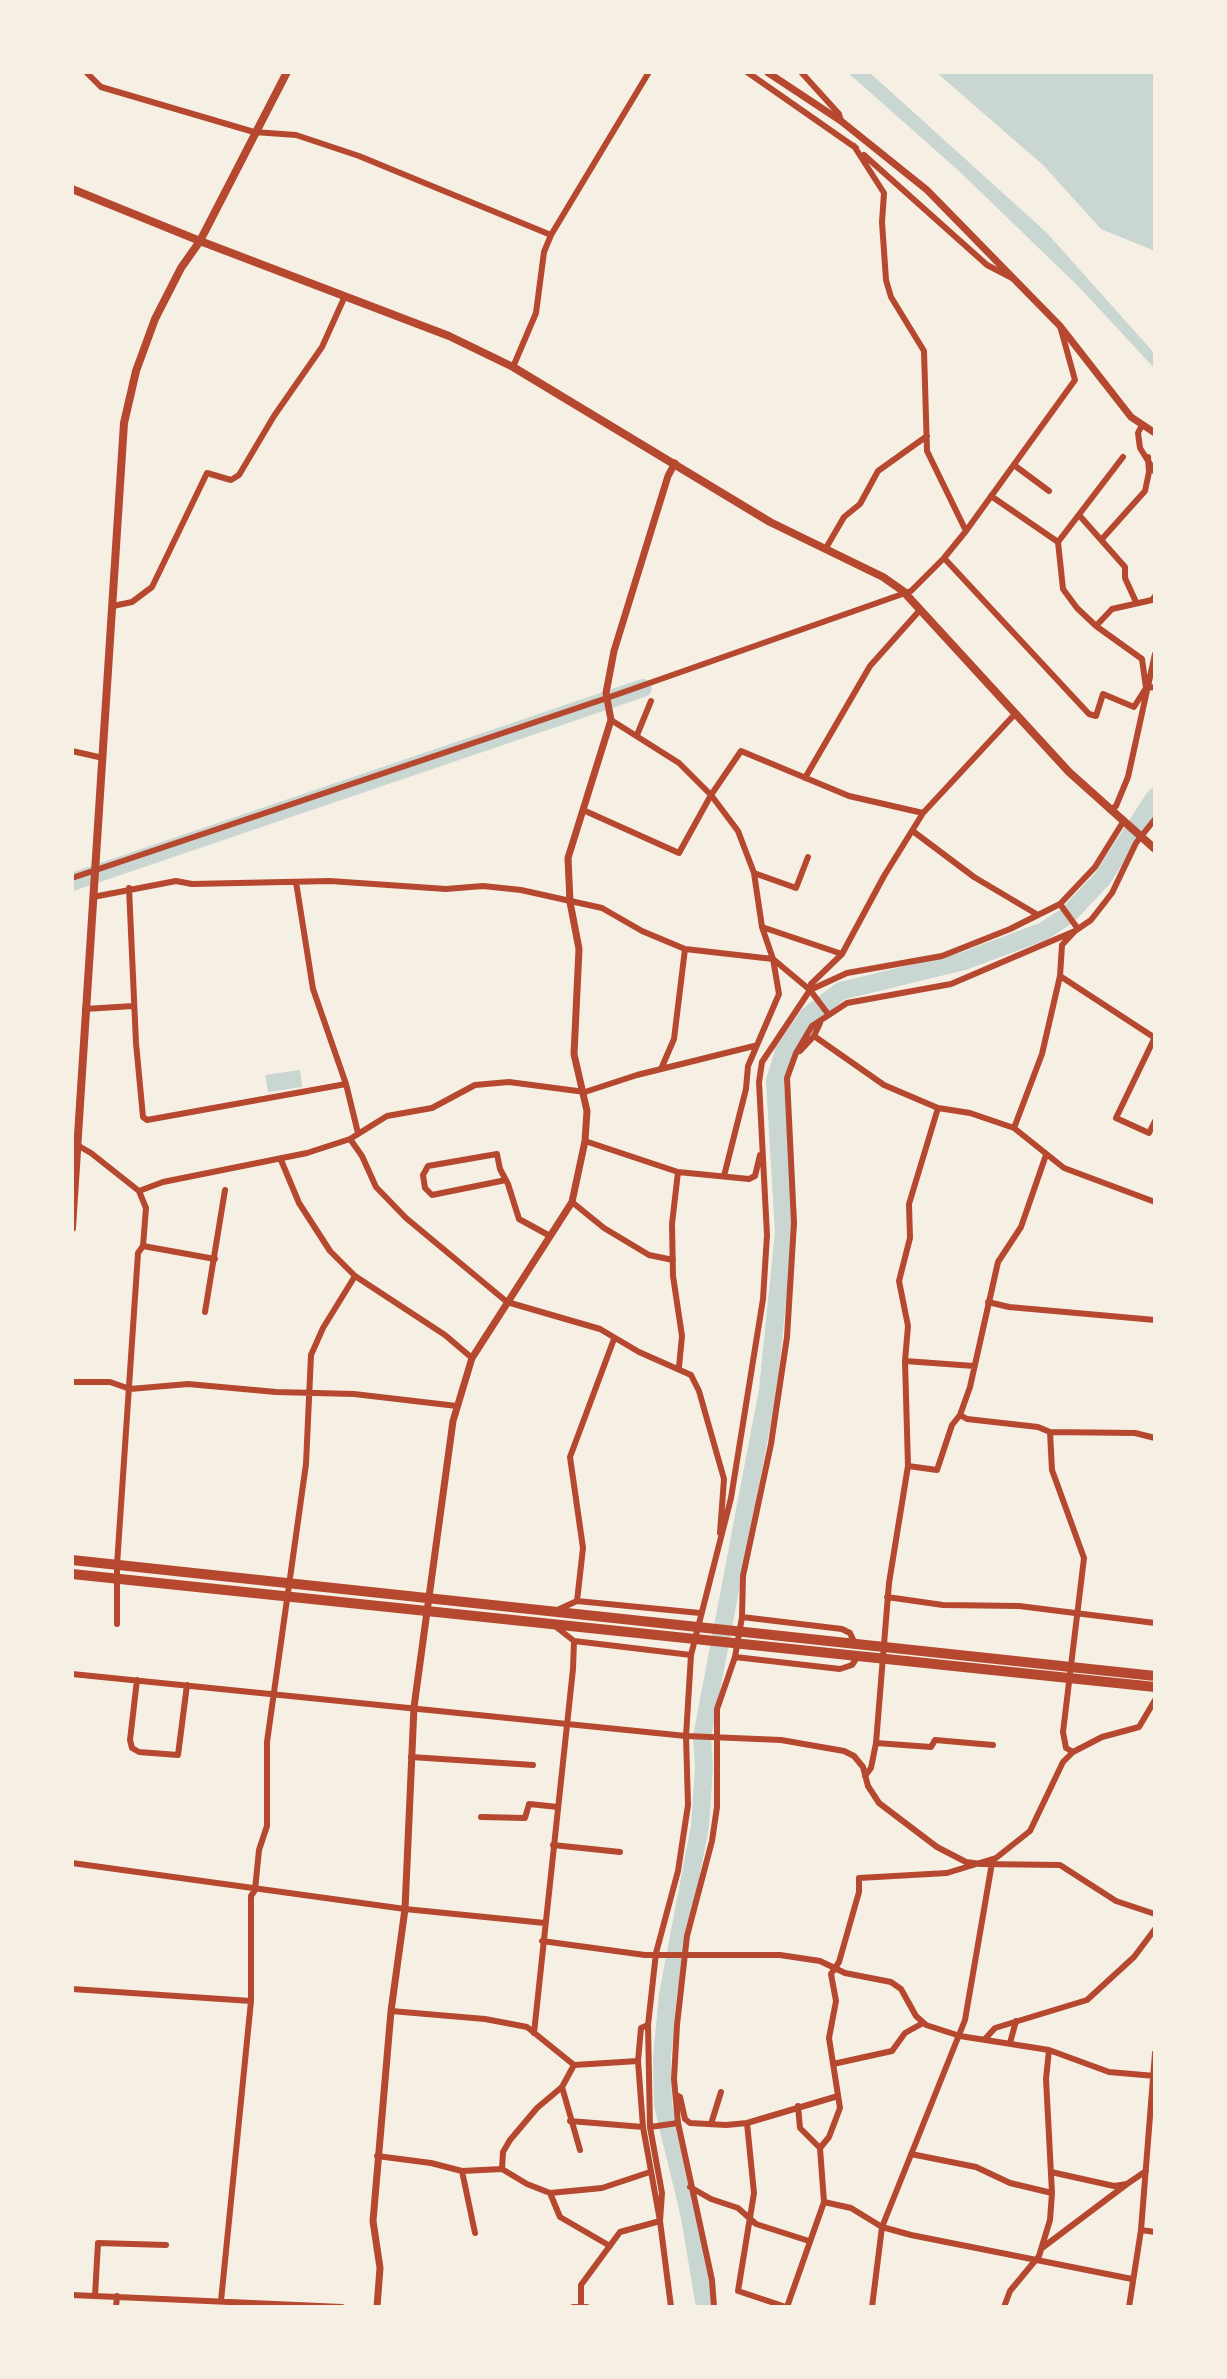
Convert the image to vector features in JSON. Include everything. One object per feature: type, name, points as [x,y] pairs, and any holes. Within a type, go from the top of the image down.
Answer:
[{"type":"highway","points":[[72,1560],[289,1584],[553,1624],[672,1637],[883,1647],[1072,1672],[1155,1688]]},
{"type":"highway","points":[[72,1574],[287,1597],[554,1612],[672,1625],[882,1659],[1155,1676]]},
{"type":"main road","points":[[72,1228],[74,1144],[127,410],[136,371],[155,319],[181,268],[200,241],[287,72]]},
{"type":"main road","points":[[73,192],[449,336],[513,367],[770,522],[862,565],[904,591],[1014,715],[1110,810],[1155,849]]},
{"type":"street","points":[[86,72],[100,87],[254,132],[296,135],[359,156],[551,236]]},
{"type":"street","points":[[513,367],[536,313],[544,252],[551,236],[649,72]]},
{"type":"street","points":[[747,72],[854,146],[987,265],[1016,279]]},
{"type":"street","points":[[767,72],[841,121],[927,190],[1060,326],[1131,417],[1155,433]]},
{"type":"street","points":[[801,72],[839,114],[841,121]]},
{"type":"street","points":[[854,146],[884,193],[881,222],[886,280],[891,297],[924,351],[927,451],[966,531]]},
{"type":"street","points":[[113,606],[132,601],[152,587],[206,473],[231,480],[239,475],[274,416],[322,347],[345,296]]},
{"type":"street","points":[[72,878],[95,874],[607,698],[904,591],[911,591],[966,531],[1075,380],[1060,326]]},
{"type":"street","points":[[1142,425],[1138,439],[1155,472]]},
{"type":"street","points":[[826,548],[844,517],[860,504],[878,471],[927,436]]},
{"type":"street","points":[[1122,457],[1058,542],[1063,589],[1077,608],[1096,626],[1142,659],[1150,687]]},
{"type":"street","points":[[1102,539],[1144,491],[1149,472],[1148,457]]},
{"type":"street","points":[[377,2307],[380,2268],[373,2221],[377,2156],[391,2011],[405,1909],[414,1707],[457,1406],[472,1358],[572,1202],[585,1141],[584,1092],[574,1054],[579,949],[570,902],[568,858],[611,720],[607,698],[614,650],[668,476],[675,463]]},
{"type":"street","points":[[1014,465],[1049,491]]},
{"type":"street","points":[[991,496],[1058,542]]},
{"type":"street","points":[[1079,515],[1125,567],[1125,578],[1136,602]]},
{"type":"street","points":[[944,558],[1089,714],[1096,716],[1103,694],[1134,707],[1150,687]]},
{"type":"street","points":[[1096,626],[1112,609],[1152,600],[1155,596]]},
{"type":"street","points":[[805,778],[870,666],[920,610]]},
{"type":"street","points":[[1110,810],[1116,806],[1128,777],[1150,687],[1155,654]]},
{"type":"street","points":[[637,735],[651,701]]},
{"type":"street","points":[[811,992],[811,984],[842,954],[884,876],[914,832],[923,813],[1014,715]]},
{"type":"street","points":[[611,720],[679,763],[711,795],[738,831],[754,873],[762,927],[773,959],[779,994],[754,1046],[724,1176]]},
{"type":"street","points":[[72,751],[103,758]]},
{"type":"street","points":[[583,810],[679,853],[711,795],[741,751],[849,796],[923,813]]},
{"type":"street","points":[[714,2307],[712,2280],[678,2123],[677,2025],[683,1953],[717,1807],[717,1709],[735,1657],[742,1617],[743,1576],[771,1444],[793,1275],[793,1178],[787,1087],[796,1053],[811,1026],[847,1003],[951,984],[1091,920],[1112,893],[1136,843],[1155,819]]},
{"type":"street","points":[[671,2307],[660,2221],[650,2172],[648,2025],[656,1953],[684,1839],[689,1771],[686,1736],[691,1655],[723,1534],[763,1300],[767,1235],[759,1082],[762,1062],[811,992],[847,974],[943,956],[1060,905],[1095,867],[1124,823]]},
{"type":"street","points":[[914,832],[974,877],[1038,915]]},
{"type":"street","points":[[754,873],[796,888],[808,857]]},
{"type":"street","points":[[93,897],[176,881],[192,884],[340,881],[446,889],[483,886],[521,890],[602,908],[642,931],[685,948],[773,959],[811,992],[828,1014]]},
{"type":"street","points":[[296,882],[313,989],[346,1084],[358,1133]]},
{"type":"street","points":[[130,888],[133,1006],[143,1117],[147,1120],[346,1084]]},
{"type":"street","points":[[1060,905],[1076,928]]},
{"type":"street","points":[[762,927],[842,954]]},
{"type":"street","points":[[1014,1128],[1042,1054],[1060,976],[1062,945],[1076,928]]},
{"type":"street","points":[[662,1069],[674,1039],[685,948]]},
{"type":"street","points":[[1060,976],[1155,1037],[1116,1118],[1149,1133],[1155,1121]]},
{"type":"street","points":[[85,1009],[133,1006]]},
{"type":"street","points":[[796,1053],[814,1036],[828,1014]]},
{"type":"street","points":[[814,1036],[884,1085],[937,1108],[970,1113],[1014,1128],[1045,1155],[1081,1175],[1155,1202]]},
{"type":"street","points":[[139,1191],[163,1182],[281,1160],[350,1139],[387,1116],[432,1108],[460,1091],[491,1082],[584,1092],[754,1046]]},
{"type":"street","points":[[865,1776],[871,1768],[876,1743],[887,1597],[908,1466],[905,1361],[908,1326],[898,1281],[910,1238],[909,1204],[937,1108]]},
{"type":"street","points":[[350,1139],[362,1156],[376,1187],[406,1218],[507,1302],[580,1321],[691,1375],[699,1391],[724,1479],[720,1533],[723,1534]]},
{"type":"street","points":[[585,1141],[678,1172],[748,1179],[755,1176],[762,1148]]},
{"type":"street","points":[[74,1144],[91,1153],[139,1191],[146,1208],[143,1246],[138,1253],[116,1578],[117,1624]]},
{"type":"street","points":[[506,1180],[432,1195],[425,1188],[423,1175],[428,1166],[497,1154],[506,1180],[519,1219],[550,1236]]},
{"type":"street","points":[[908,1466],[937,1470],[952,1425],[960,1415],[998,1262],[1021,1227],[1045,1155]]},
{"type":"street","points":[[281,1160],[299,1203],[330,1251],[355,1276],[445,1335],[472,1358]]},
{"type":"street","points":[[678,1172],[672,1224],[673,1260],[682,1336],[679,1367]]},
{"type":"street","points":[[205,1312],[225,1190]]},
{"type":"street","points":[[572,1202],[604,1228],[649,1255],[673,1260]]},
{"type":"street","points":[[143,1246],[215,1259]]},
{"type":"street","points":[[221,2301],[251,2001],[249,1914],[255,1890],[259,1850],[267,1826],[265,1771],[273,1692],[282,1655],[287,1597],[306,1464],[312,1355],[323,1328],[355,1276]]},
{"type":"street","points":[[988,1302],[1009,1307],[1155,1320]]},
{"type":"street","points":[[578,1601],[583,1548],[570,1457],[614,1339]]},
{"type":"street","points":[[905,1361],[974,1366]]},
{"type":"street","points":[[72,1382],[110,1382],[130,1390],[188,1384],[354,1394],[457,1406]]},
{"type":"street","points":[[960,1415],[967,1419],[1038,1427],[1050,1432],[1135,1433],[1155,1438]]},
{"type":"street","points":[[1050,1432],[1048,1448],[1052,1470],[1084,1558],[1063,1732],[1066,1748],[1073,1752]]},
{"type":"street","points":[[887,1597],[943,1605],[1019,1606],[1155,1623]]},
{"type":"street","points":[[554,1612],[578,1601],[700,1613]]},
{"type":"street","points":[[742,1617],[842,1629],[850,1633],[855,1644]]},
{"type":"street","points":[[553,1624],[574,1641],[691,1655]]},
{"type":"street","points":[[534,2033],[544,1923],[570,1724],[574,1641]]},
{"type":"street","points":[[735,1657],[840,1669],[852,1665],[858,1656]]},
{"type":"street","points":[[72,1674],[273,1692],[686,1736],[781,1740],[844,1751],[853,1756],[879,1803],[937,1847],[967,1865]]},
{"type":"street","points":[[137,1680],[130,1740],[132,1748],[139,1752],[177,1755],[187,1685]]},
{"type":"street","points":[[872,2307],[882,2227],[960,2036],[992,1863],[1030,1831],[1063,1762],[1073,1752],[1102,1737],[1139,1727],[1155,1700]]},
{"type":"street","points":[[876,1743],[931,1747],[935,1740],[993,1745]]},
{"type":"street","points":[[411,1756],[534,1765]]},
{"type":"street","points":[[481,1817],[525,1818],[528,1804],[558,1807]]},
{"type":"street","points":[[553,1846],[620,1852]]},
{"type":"street","points":[[72,1863],[255,1890],[544,1923]]},
{"type":"street","points":[[832,1968],[839,1962],[859,1892],[859,1878],[947,1873],[967,1865],[992,1863],[1060,1865],[1116,1901],[1155,1914]]},
{"type":"street","points":[[985,2039],[995,2028],[1087,2000],[1134,1957],[1155,1929]]},
{"type":"street","points":[[542,1941],[605,1951],[780,1955],[820,1961],[832,1968],[891,1982],[901,1989],[923,2023],[960,2036],[1049,2050],[1109,2072],[1154,2076]]},
{"type":"street","points":[[747,2123],[754,2193],[738,2291],[786,2307],[824,2202],[820,2148],[837,2121],[838,2096],[829,2038],[836,2001],[832,1968]]},
{"type":"street","points":[[72,1989],[251,2001]]},
{"type":"street","points":[[391,2011],[485,2019],[527,2027],[574,2065],[638,2061]]},
{"type":"street","points":[[1010,2043],[1016,2021]]},
{"type":"street","points":[[833,2064],[892,2051],[905,2033],[923,2023]]},
{"type":"street","points":[[648,2025],[641,2028],[638,2061],[662,2193],[660,2221]]},
{"type":"street","points":[[1003,2307],[1010,2291],[1035,2261],[1042,2248],[1050,2220],[1052,2193],[1046,2079],[1049,2050]]},
{"type":"street","points":[[1129,2307],[1141,2230],[1155,2053]]},
{"type":"street","points":[[502,2169],[503,2152],[510,2140],[537,2108],[562,2087],[574,2065]]},
{"type":"street","points":[[562,2087],[580,2150]]},
{"type":"street","points":[[711,2123],[721,2092]]},
{"type":"street","points":[[676,2095],[680,2097],[685,2119],[711,2123],[747,2123],[838,2096]]},
{"type":"street","points":[[798,2106],[800,2128],[820,2148]]},
{"type":"street","points":[[570,2120],[648,2127],[678,2123]]},
{"type":"street","points":[[911,2154],[976,2167],[1010,2183],[1052,2193]]},
{"type":"street","points":[[377,2156],[431,2163],[462,2171],[502,2169],[527,2184],[551,2193],[602,2188],[650,2172]]},
{"type":"street","points":[[462,2171],[475,2233]]},
{"type":"street","points":[[1042,2248],[1146,2171]]},
{"type":"street","points":[[1051,2172],[1114,2186],[1127,2184]]},
{"type":"street","points":[[690,2187],[749,2216],[756,2224],[809,2241]]},
{"type":"street","points":[[551,2193],[560,2217],[610,2246]]},
{"type":"street","points":[[824,2202],[851,2207],[882,2227],[1035,2261],[1132,2279]]},
{"type":"street","points":[[573,2307],[584,2307],[581,2286],[620,2232],[660,2221]]},
{"type":"street","points":[[1141,2230],[1155,2232]]},
{"type":"street","points":[[95,2296],[98,2243],[166,2245]]},
{"type":"street","points":[[72,2295],[342,2307]]},
{"type":"street","points":[[116,2307],[117,2296]]},
{"type":"shaded area","points":[[847,72],[869,72],[1046,232],[1155,354],[1155,369],[1080,288],[959,171]]},
{"type":"shaded area","points":[[936,72],[1155,72],[1155,251],[1101,229],[1043,165]]},
{"type":"shaded area","points":[[300,1070],[302,1087],[268,1092],[265,1075]]},
{"type":"waterway","points":[[72,882],[643,688]]},
{"type":"waterway","points":[[705,2307],[690,2217],[663,2105],[662,2057],[668,1995],[700,1826],[704,1767],[702,1737],[768,1390],[784,1232],[775,1081],[784,1051],[809,1015],[841,991],[964,961],[1044,931],[1068,915],[1102,879],[1155,797]]}]
